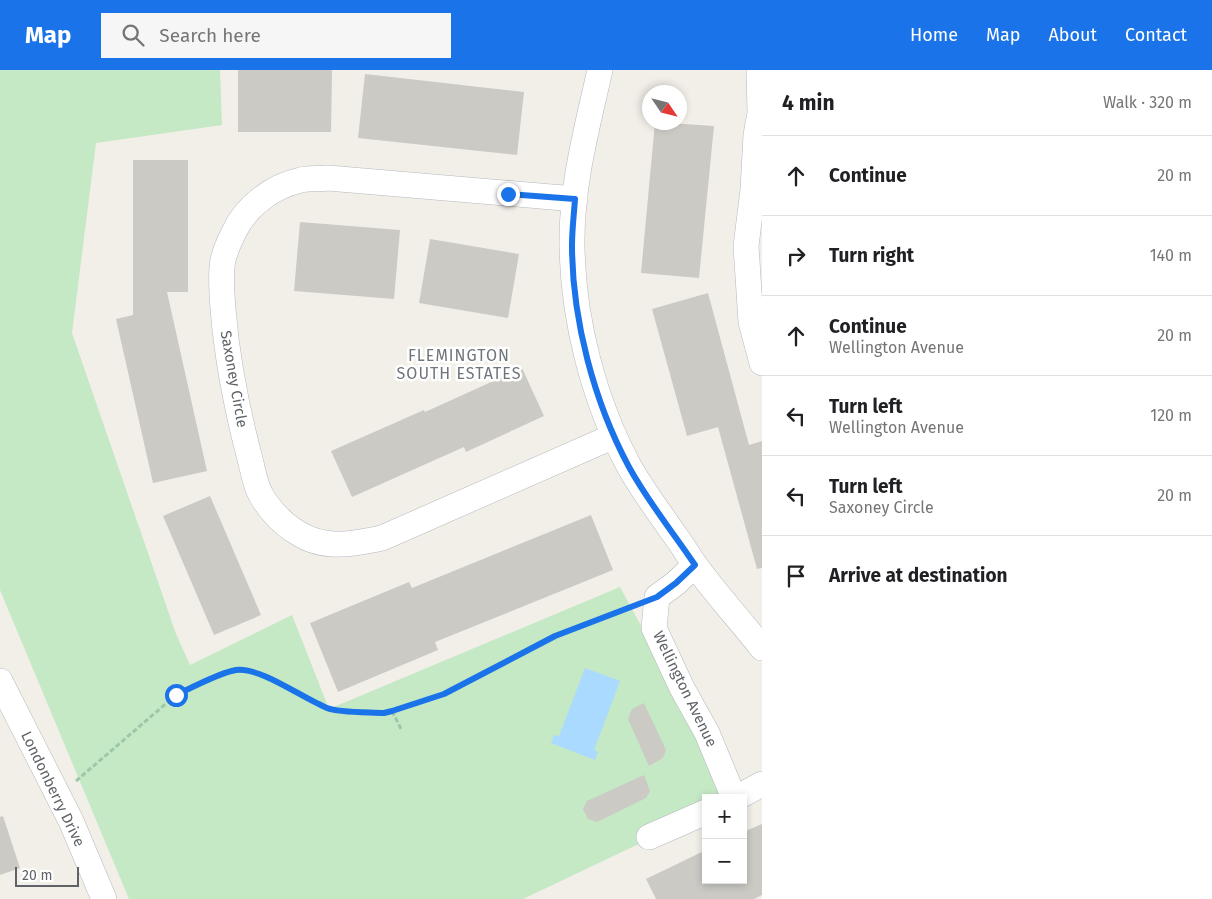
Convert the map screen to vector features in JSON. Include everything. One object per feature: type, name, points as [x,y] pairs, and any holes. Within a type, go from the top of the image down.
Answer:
[{"type":"street","points":[[600,70],[579,164],[572,244],[574,283],[588,360],[614,436],[629,467],[650,502],[695,565],[762,648]]},
{"type":"street","points":[[759,70],[760,113],[756,135],[746,246],[751,322],[762,362]]},
{"type":"street","name":"Saxoney Circle","points":[[575,199],[328,178],[301,180],[275,189],[251,207],[234,231],[223,261],[222,292],[230,364],[244,436],[260,495],[278,517],[298,533],[318,543],[361,543],[382,538],[614,436]]},
{"type":"street","points":[[657,597],[676,583],[695,565]]},
{"type":"street","name":"Wellington Avenue","points":[[657,597],[654,628],[682,688],[707,732],[733,794]]},
{"type":"street","name":"Londonberry Drive","points":[[0,681],[70,821],[104,899]]},
{"type":"street","name":"Wellington Avenue","points":[[743,794],[762,784]]},
{"type":"street","points":[[649,837],[702,814]]},
{"type":"path","points":[[58,796],[176,695],[236,670],[258,673],[329,709],[384,713],[444,694],[555,636],[657,597]]},
{"type":"path","points":[[392,711],[401,729]]},
{"type":"green space","points":[[0,70],[220,70],[222,125],[96,143],[72,333],[176,634],[190,665],[292,615],[329,709],[620,587],[732,794],[702,794],[702,814],[523,899],[129,899],[0,590]]},
{"type":"water","points":[[585,668],[620,681],[594,750],[598,752],[595,760],[551,743],[554,735],[559,736]]},
{"type":"building","points":[[238,70],[332,70],[331,132],[238,132]]},
{"type":"building","points":[[365,74],[524,92],[517,155],[358,138]]},
{"type":"building","points":[[687,124],[714,126],[699,278],[641,273],[654,130],[687,130]]},
{"type":"building","points":[[133,160],[188,160],[188,292],[167,292],[207,471],[153,483],[116,319],[133,315]]},
{"type":"building","points":[[300,222],[400,230],[394,299],[294,291]]},
{"type":"building","points":[[430,239],[519,254],[508,318],[419,303]]},
{"type":"building","points":[[708,293],[749,445],[762,441],[762,568],[757,569],[718,427],[687,436],[652,309]]},
{"type":"building","points":[[522,368],[544,416],[466,452],[464,447],[352,497],[331,451],[424,410],[425,412]]},
{"type":"building","points":[[210,496],[261,615],[214,635],[163,516]]},
{"type":"building","points":[[591,515],[613,570],[435,642],[438,650],[338,692],[310,623],[409,582],[412,588]]},
{"type":"building","points":[[644,703],[666,750],[663,758],[649,766],[628,719],[632,709]]},
{"type":"building","points":[[644,775],[650,791],[646,798],[597,822],[588,819],[583,809],[587,801]]},
{"type":"building","points":[[3,816],[20,868],[0,875],[0,817]]},
{"type":"building","points":[[762,824],[762,895],[754,899],[656,899],[646,879],[702,852],[702,884],[747,884],[747,830]]},
{"type":"district","name":"FLEMINGTON SOUTH ESTATES","points":[[459,364]]},
{"type":"route","points":[[176,695],[236,670],[258,673],[329,709],[384,713],[392,711],[444,694],[555,636],[657,597],[676,583],[695,565],[650,502],[629,467],[614,436],[588,360],[574,283],[572,244],[575,199],[508,194]]}]
